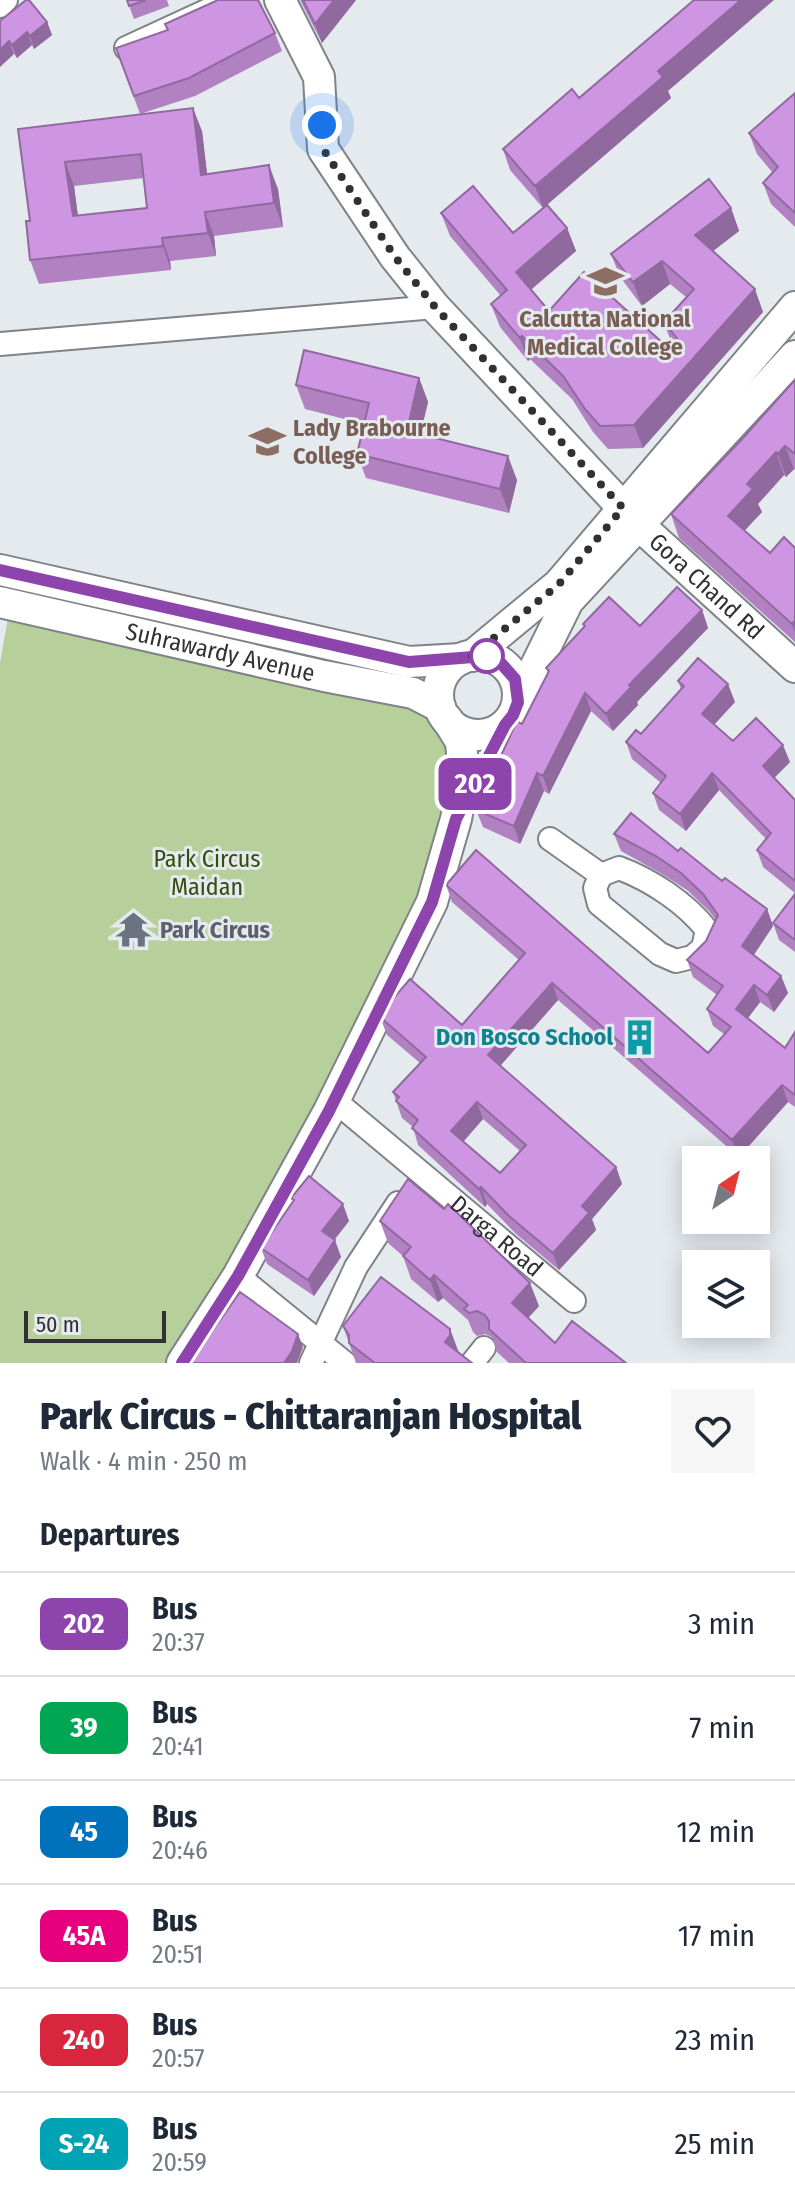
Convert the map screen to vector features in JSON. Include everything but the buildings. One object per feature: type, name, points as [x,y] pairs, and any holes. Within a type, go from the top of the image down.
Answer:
[{"type":"main road","name":"Gora Chand Rd","points":[[280,0],[319,77],[323,149],[395,257],[435,307],[632,517],[795,667]]},
{"type":"main road","points":[[456,819],[568,601],[795,307]]},
{"type":"main road","points":[[182,1363],[238,1276],[334,1100],[432,902],[456,819],[464,777],[461,742],[444,713],[438,694],[441,680],[450,667],[559,584],[632,517],[795,356]]},
{"type":"main road","name":"Suhrawardy Avenue","points":[[0,570],[409,662],[466,657]]},
{"type":"main road","name":"Suhrawardy Avenue","points":[[0,602],[324,676],[413,693],[444,713]]},
{"type":"main road","points":[[444,713],[458,729],[480,735],[494,732],[512,714],[519,692],[510,670],[486,656],[466,657]]},
{"type":"street","points":[[0,6],[6,0]]},
{"type":"street","points":[[124,48],[230,0]]},
{"type":"street","points":[[0,344],[435,307]]},
{"type":"street","points":[[550,839],[601,875]]},
{"type":"street","points":[[619,868],[643,877],[707,930],[703,948],[692,957],[676,961],[660,954],[599,904],[595,888],[601,875],[619,868]]},
{"type":"street","name":"Darga Road","points":[[334,1100],[574,1301]]},
{"type":"street","points":[[316,1353],[356,1267],[419,1171]]},
{"type":"street","points":[[238,1276],[316,1353],[345,1363]]},
{"type":"green space","name":"Park Circus Maidan","points":[[8,618],[320,685],[463,711],[422,908],[232,1284],[176,1363],[0,1363],[0,663]]},
{"type":"bus line","name":"202","points":[[0,570],[409,662],[486,656],[510,670],[519,692],[513,715],[456,819],[432,902],[329,1111],[238,1276],[182,1363]]},
{"type":"place","name":"Calcutta National Medical College","points":[[605,282]]},
{"type":"place","name":"Lady Brabourne College","points":[[267,442]]},
{"type":"place","name":"Park Circus","points":[[134,930]]},
{"type":"place","name":"Don Bosco School","points":[[639,1037]]},
{"type":"route","points":[[322,125],[323,149],[395,257],[435,307],[623,508],[559,584],[472,656],[487,656]]}]
